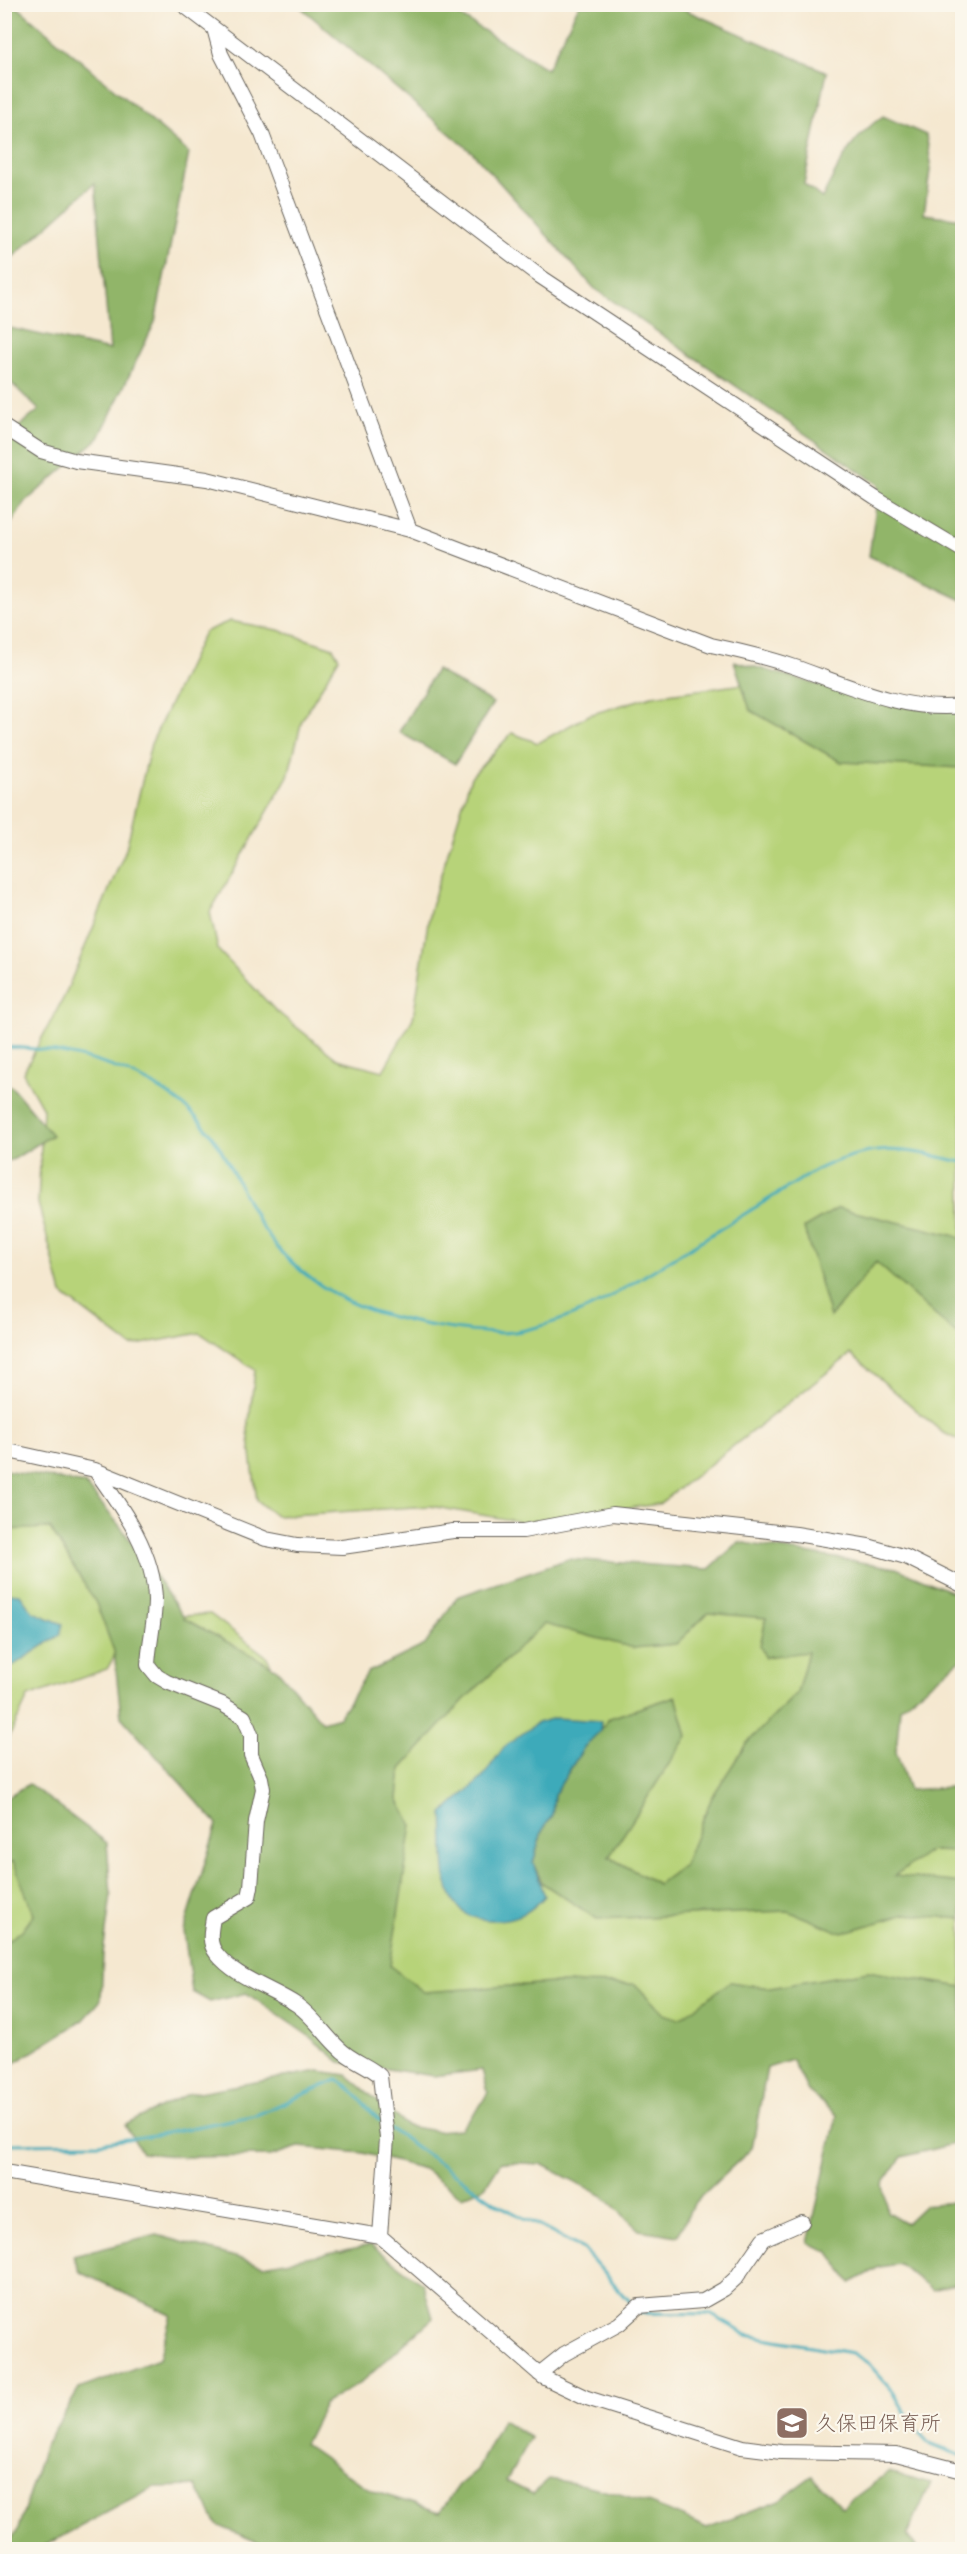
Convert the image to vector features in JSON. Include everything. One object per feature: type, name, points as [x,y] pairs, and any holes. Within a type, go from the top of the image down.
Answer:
[{"type":"street","points":[[182,4],[215,32],[538,275],[875,498],[963,550]]},
{"type":"street","points":[[215,32],[221,54],[262,134],[410,530]]},
{"type":"street","points":[[4,427],[41,451],[76,461],[207,479],[410,530],[711,645],[765,658],[860,692],[943,708],[963,706]]},
{"type":"street","points":[[4,1450],[95,1470],[266,1539],[297,1545],[342,1547],[453,1531],[523,1531],[613,1514],[796,1534],[868,1546],[906,1557],[963,1585]]},
{"type":"street","points":[[95,1470],[129,1516],[138,1535],[150,1574],[155,1599],[148,1665],[157,1676],[167,1682],[222,1704],[244,1718],[251,1734],[251,1755],[261,1778],[262,1789],[256,1821],[251,1887],[249,1897],[213,1918],[212,1946],[222,1959],[239,1972],[298,2006],[318,2024],[339,2049],[380,2076],[387,2138],[380,2236]]},
{"type":"street","points":[[4,2172],[380,2236],[539,2374],[587,2398],[742,2447],[781,2452],[896,2454],[963,2471]]},
{"type":"street","points":[[539,2374],[564,2354],[620,2324],[639,2306],[703,2301],[724,2289],[736,2278],[763,2239],[802,2222]]},
{"type":"green space","points":[[14,4],[189,153],[155,322],[99,438],[24,503],[5,533],[5,438],[39,410],[5,377],[5,342],[10,328],[110,350],[95,183],[5,264],[4,5]]},
{"type":"green space","points":[[298,5],[442,5],[547,69],[579,5],[674,5],[827,72],[804,184],[822,198],[846,153],[871,125],[883,116],[926,135],[931,163],[924,214],[962,219],[962,600],[869,556],[879,485],[594,288],[474,154]]},
{"type":"green space","points":[[230,621],[278,630],[333,648],[339,658],[302,720],[288,776],[210,912],[218,950],[275,1010],[337,1059],[383,1071],[413,1018],[430,910],[471,777],[512,733],[538,743],[589,715],[652,696],[745,684],[962,754],[962,1442],[942,1432],[851,1354],[659,1504],[522,1522],[430,1506],[276,1516],[257,1501],[248,1430],[255,1370],[200,1333],[131,1346],[62,1294],[38,1203],[43,1109],[23,1073],[64,997],[126,849],[151,744],[204,632]]},
{"type":"green space","points":[[734,661],[852,694],[962,713],[962,768],[841,762],[750,710]]},
{"type":"green space","points":[[436,670],[493,703],[455,764],[399,732]]},
{"type":"green space","points":[[5,1086],[12,1087],[52,1135],[14,1159],[5,1162]]},
{"type":"green space","points":[[838,1208],[956,1236],[962,1240],[962,1336],[954,1332],[876,1262],[830,1317],[804,1228]]},
{"type":"green space","points":[[5,1470],[85,1484],[123,1530],[185,1619],[277,1669],[322,1722],[339,1717],[368,1672],[425,1645],[457,1597],[568,1559],[709,1569],[739,1542],[896,1568],[962,1596],[962,1659],[900,1708],[896,1752],[909,1790],[962,1786],[962,1852],[930,1851],[894,1876],[962,1883],[962,1919],[906,1914],[842,1933],[788,1911],[597,1919],[542,1883],[533,1863],[542,1831],[552,1816],[554,1795],[584,1747],[610,1718],[676,1696],[687,1736],[609,1857],[658,1884],[684,1865],[712,1797],[746,1744],[797,1693],[808,1652],[765,1657],[760,1646],[766,1618],[708,1613],[676,1644],[634,1648],[544,1624],[465,1699],[401,1769],[398,1799],[412,1825],[390,1966],[424,1992],[553,1983],[635,1984],[664,2014],[679,2019],[730,1982],[770,1988],[868,1971],[962,1987],[962,2138],[953,2144],[902,2157],[883,2184],[887,2212],[906,2223],[925,2205],[962,2201],[962,2282],[933,2290],[899,2264],[879,2267],[851,2283],[828,2251],[808,2243],[837,2115],[808,2091],[792,2060],[767,2068],[752,2148],[693,2204],[678,2236],[639,2230],[603,2196],[541,2164],[501,2162],[485,2187],[462,2197],[424,2169],[363,2153],[299,2147],[271,2156],[187,2157],[142,2153],[125,2125],[187,2094],[319,2071],[347,2075],[407,2126],[436,2131],[460,2129],[480,2106],[488,2092],[482,2070],[434,2076],[340,2062],[306,2034],[246,1993],[210,2002],[192,1992],[184,1931],[217,1824],[121,1717],[114,1651],[96,1603],[50,1528],[5,1530]]},
{"type":"green space","points":[[55,1502],[130,1629],[107,1669],[28,1697],[5,1746],[5,1506]]},
{"type":"green space","points":[[486,1596],[834,1603],[784,1734],[918,1795],[962,1786],[962,2116],[831,2025],[704,2048],[435,2004],[258,1891],[161,1618],[210,1614],[266,1656],[302,1719],[336,1728]]},
{"type":"green space","points":[[29,1784],[107,1843],[111,1895],[103,1954],[101,2000],[84,2020],[5,2069],[5,1943],[22,1930],[34,1915],[13,1861],[5,1866],[5,1798]]},
{"type":"green space","points":[[5,1805],[39,1913],[28,1932],[5,1948]]},
{"type":"green space","points":[[157,2235],[264,2265],[371,2245],[423,2284],[433,2318],[362,2382],[324,2404],[304,2444],[372,2491],[440,2512],[459,2485],[477,2470],[502,2420],[531,2438],[506,2481],[532,2494],[549,2479],[611,2491],[668,2511],[707,2528],[779,2500],[812,2476],[842,2507],[889,2472],[931,2483],[907,2535],[917,2549],[274,2549],[217,2525],[197,2486],[155,2487],[38,2549],[5,2549],[5,2545],[17,2532],[44,2447],[79,2389],[159,2359],[171,2315],[80,2272],[73,2256]]},
{"type":"water","points":[[8,1593],[20,1594],[33,1612],[63,1624],[60,1635],[5,1671],[4,1599]]},
{"type":"water","points":[[555,1718],[601,1721],[600,1731],[584,1747],[554,1795],[552,1816],[542,1831],[533,1863],[545,1896],[534,1907],[516,1917],[494,1920],[475,1918],[461,1910],[452,1898],[447,1883],[443,1813],[482,1778],[504,1747],[537,1723]]},
{"type":"waterway","points":[[4,1047],[63,1053],[122,1071],[150,1084],[176,1100],[199,1120],[217,1143],[264,1230],[285,1256],[302,1272],[332,1293],[364,1308],[420,1323],[464,1330],[505,1333],[521,1331],[553,1323],[592,1307],[816,1170],[836,1161],[872,1151],[888,1150],[922,1153],[962,1162]]},
{"type":"waterway","points":[[4,2144],[99,2143],[155,2135],[256,2115],[337,2080],[350,2088],[381,2121]]},
{"type":"waterway","points":[[391,2129],[497,2204],[583,2249],[633,2305]]},
{"type":"waterway","points":[[639,2313],[710,2314],[747,2335],[852,2353],[868,2363],[892,2390],[915,2429],[927,2442],[962,2456]]},
{"type":"place","name":"久保田保育所","points":[[792,2423]]}]
